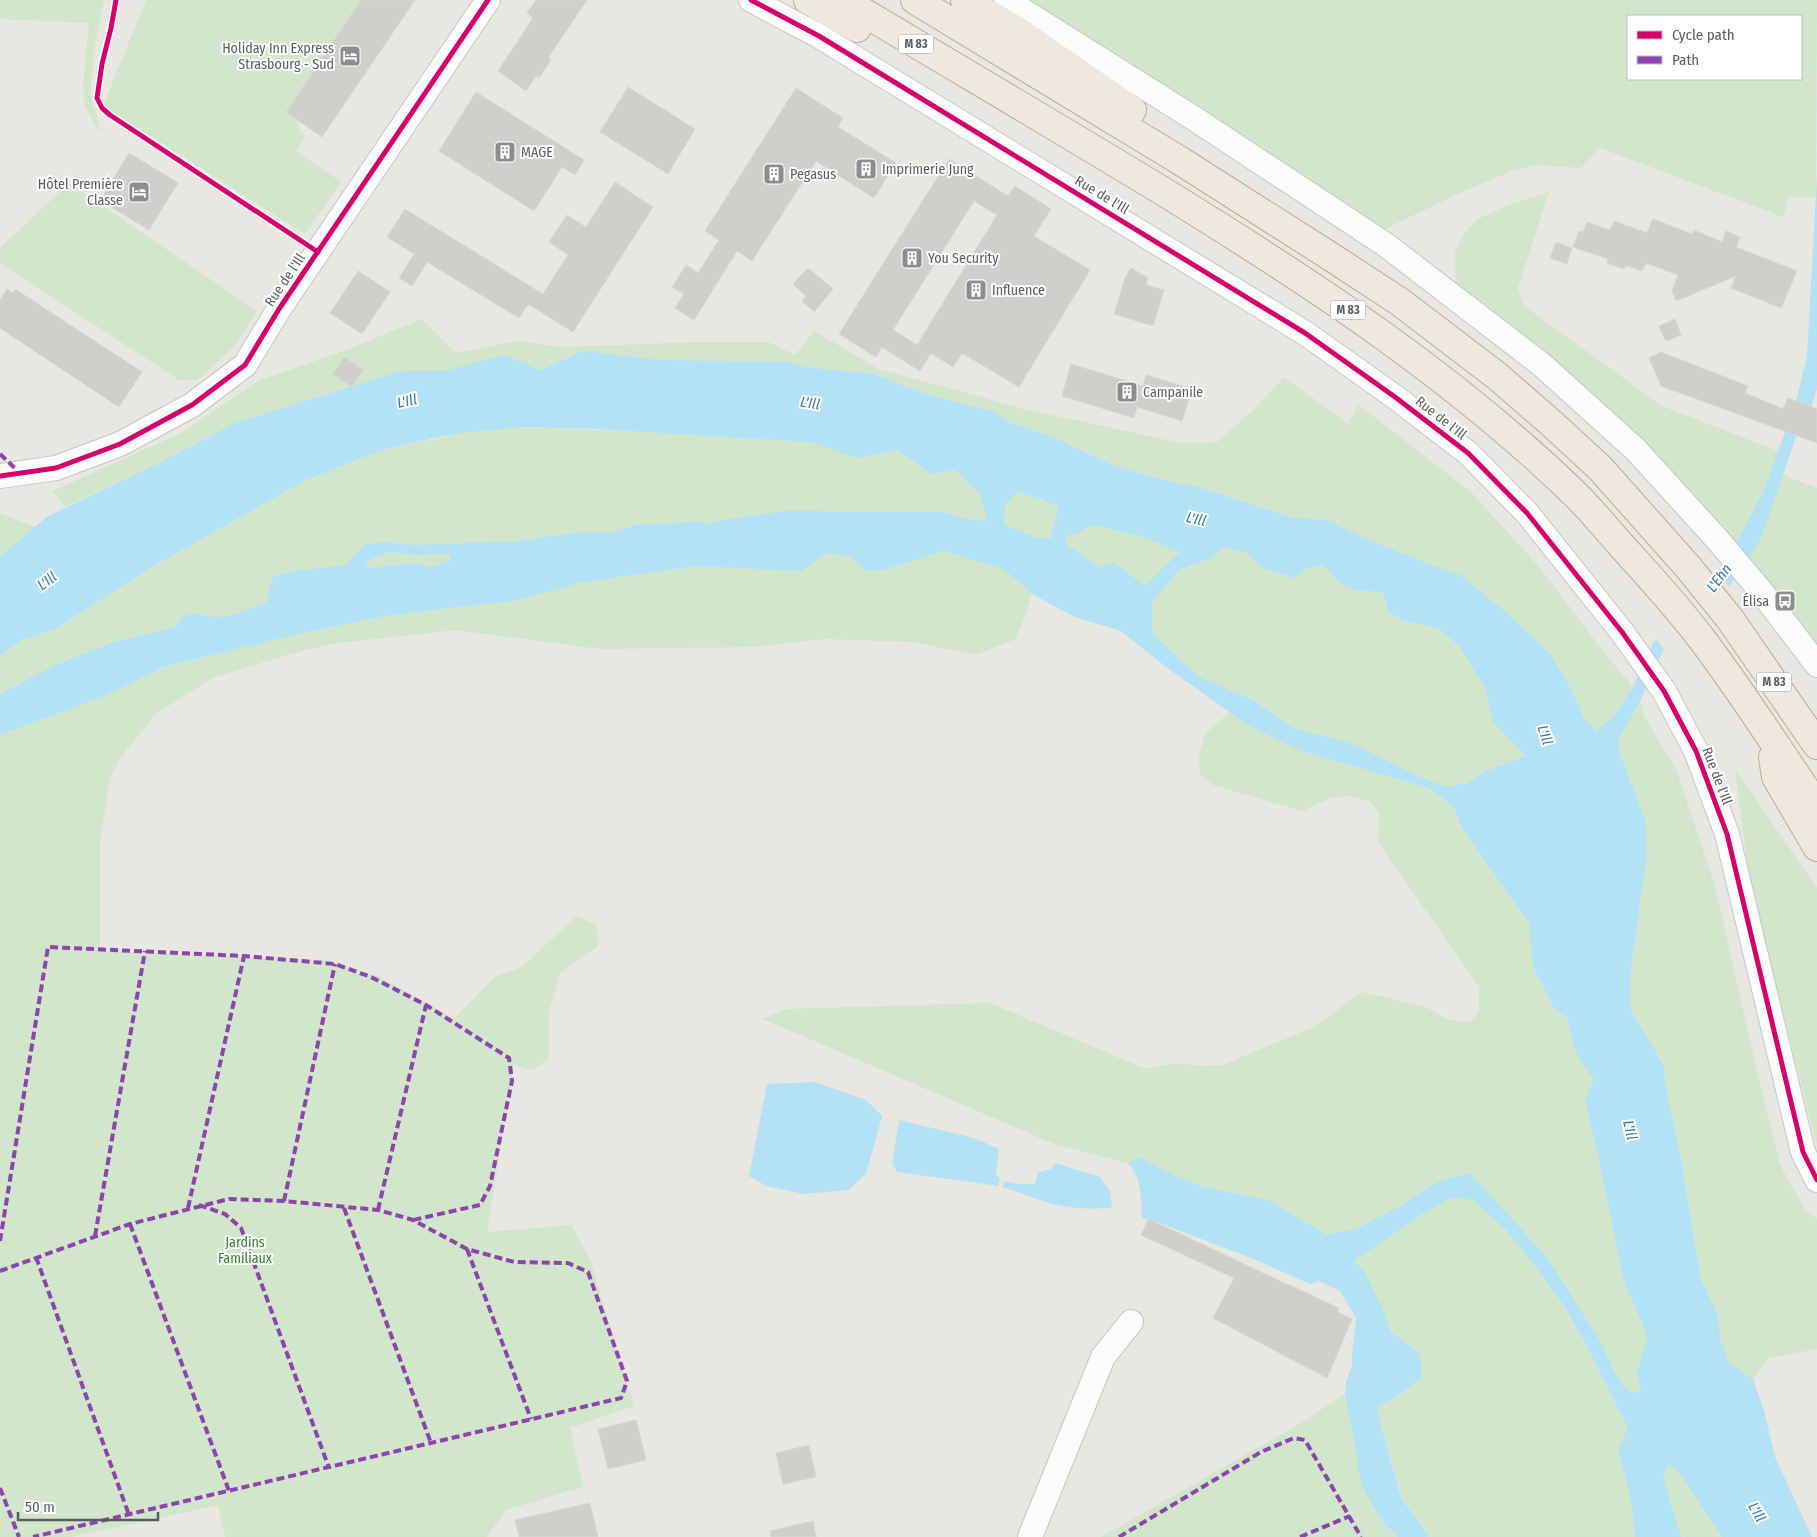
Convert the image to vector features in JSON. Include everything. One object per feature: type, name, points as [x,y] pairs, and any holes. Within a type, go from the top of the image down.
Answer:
[{"type":"highway","points":[[808,0],[946,80],[989,87]]},
{"type":"highway","name":"M 83","points":[[843,0],[1262,252],[1337,302],[1429,368],[1495,421],[1579,498],[1662,590],[1703,641],[1817,806]]},
{"type":"highway","name":"M 83","points":[[916,0],[1180,160],[1400,302],[1497,376],[1600,468],[1688,566],[1730,619],[1817,745]]},
{"type":"highway","points":[[965,0],[1017,31],[1168,134],[1180,160]]},
{"type":"highway","points":[[1769,734],[1776,777],[1817,847]]},
{"type":"street","name":"Rue de l'Ill","points":[[10,475],[56,468],[120,444],[192,405],[245,365],[279,309],[488,0]]},
{"type":"street","name":"Rue de l'Ill","points":[[751,0],[819,36],[1305,333],[1395,397],[1468,453],[1527,513],[1622,632],[1664,691],[1696,751],[1726,834],[1803,1152],[1817,1180]]},
{"type":"street","points":[[1006,0],[1211,130],[1386,245],[1542,365],[1636,450],[1716,538],[1760,590],[1817,666]]},
{"type":"street","points":[[1030,1537],[1103,1357],[1131,1322]]},
{"type":"green space","points":[[0,0],[104,0],[95,45],[91,81],[91,101],[97,114],[100,134],[85,106],[83,86],[89,23],[0,19]]},
{"type":"green space","points":[[146,0],[361,0],[286,112],[297,120],[298,129],[306,136],[296,151],[341,182],[305,234],[103,106]]},
{"type":"green space","points":[[1014,0],[1817,0],[1816,197],[1789,197],[1783,217],[1600,148],[1581,168],[1537,165],[1514,170],[1464,191],[1393,225],[1381,234]]},
{"type":"green space","points":[[69,183],[257,311],[235,346],[198,380],[179,380],[0,263],[0,248]]},
{"type":"green space","points":[[1549,192],[1518,288],[1523,305],[1662,406],[1778,451],[1763,492],[1736,543],[1703,507],[1456,288],[1455,252],[1465,232],[1478,219],[1508,205]]},
{"type":"green space","points":[[422,319],[456,353],[517,341],[564,347],[698,342],[768,342],[795,355],[814,331],[879,369],[1028,410],[1181,443],[1217,442],[1254,409],[1284,377],[1348,424],[1359,405],[1472,493],[1540,568],[1606,655],[1633,687],[1614,716],[1596,731],[1583,716],[1570,687],[1551,655],[1509,615],[1461,575],[1428,565],[1326,520],[1290,517],[1199,487],[1117,467],[1055,438],[1011,423],[991,410],[917,391],[875,374],[804,367],[789,362],[662,360],[582,351],[541,370],[504,355],[444,371],[401,371],[235,423],[157,464],[65,507],[53,491],[183,432],[258,381],[351,348]]},
{"type":"green space","points":[[523,427],[652,432],[811,442],[857,457],[897,450],[931,474],[955,470],[980,494],[988,521],[963,518],[944,512],[792,510],[721,520],[709,524],[698,522],[634,525],[617,532],[572,533],[519,541],[412,545],[387,542],[346,565],[294,571],[273,576],[267,603],[229,616],[214,617],[193,613],[183,617],[176,627],[113,642],[53,666],[0,694],[0,656],[21,640],[55,629],[155,565],[306,480],[382,450],[462,433]]},
{"type":"green space","points":[[1783,475],[1817,488],[1817,644],[1787,605],[1748,561],[1762,536]]},
{"type":"green space","points":[[1017,492],[1042,499],[1058,508],[1051,538],[1038,538],[1004,525],[1005,505]]},
{"type":"green space","points":[[0,513],[35,527],[0,556]]},
{"type":"green space","points":[[1092,525],[1140,536],[1181,552],[1145,586],[1114,562],[1099,568],[1067,544],[1065,536],[1076,534]]},
{"type":"green space","points":[[1221,547],[1247,553],[1263,568],[1303,570],[1323,565],[1337,579],[1349,587],[1382,592],[1404,621],[1438,628],[1459,646],[1485,688],[1493,722],[1526,756],[1486,771],[1467,783],[1446,787],[1420,777],[1356,745],[1293,728],[1255,701],[1198,676],[1152,633],[1152,602],[1179,570],[1192,566]]},
{"type":"green space","name":"Jardins Familiaux","points":[[944,551],[1005,570],[1032,594],[1015,639],[976,655],[914,642],[824,639],[752,647],[600,649],[456,630],[337,643],[305,650],[214,677],[156,714],[120,758],[110,778],[100,840],[100,951],[324,960],[380,977],[454,1019],[495,977],[522,967],[577,916],[597,925],[598,946],[560,973],[549,1012],[549,1060],[531,1070],[514,1065],[487,1232],[571,1225],[591,1262],[634,1406],[570,1428],[583,1487],[506,1510],[487,1537],[225,1537],[218,1505],[71,1537],[0,1537],[0,735],[102,697],[163,667],[302,633],[385,616],[518,600],[579,583],[695,566],[802,571],[826,553],[848,556],[867,571],[887,569]]},
{"type":"green space","points":[[389,552],[417,555],[450,554],[451,560],[432,567],[413,563],[371,568],[365,562]]},
{"type":"green space","points":[[1640,701],[1645,718],[1676,769],[1715,886],[1780,1165],[1805,1209],[1817,1219],[1817,1349],[1769,1358],[1753,1379],[1729,1363],[1720,1338],[1718,1316],[1701,1279],[1680,1154],[1665,1081],[1664,1066],[1631,1010],[1629,982],[1647,854],[1645,819],[1619,752],[1618,741]]},
{"type":"green space","points":[[1230,712],[1249,726],[1302,751],[1429,788],[1453,806],[1463,830],[1529,923],[1533,967],[1554,1008],[1568,1019],[1576,1051],[1583,1065],[1594,1079],[1585,1100],[1624,1282],[1649,1337],[1637,1372],[1641,1390],[1631,1393],[1624,1387],[1547,1257],[1470,1173],[1357,1229],[1326,1234],[1268,1200],[1203,1187],[1138,1157],[1128,1163],[1054,1144],[763,1019],[785,1009],[990,1003],[1146,1069],[1175,1063],[1201,1066],[1222,1065],[1314,1027],[1362,992],[1426,1007],[1449,1020],[1470,1022],[1479,1012],[1479,987],[1378,842],[1379,812],[1369,801],[1347,796],[1331,798],[1303,811],[1213,785],[1200,774],[1199,756],[1205,734]]},
{"type":"green space","points":[[1735,769],[1817,888],[1817,1145],[1750,885]]},
{"type":"green space","points":[[1453,1197],[1475,1201],[1514,1239],[1553,1290],[1585,1344],[1628,1429],[1618,1448],[1631,1502],[1635,1537],[1429,1537],[1402,1497],[1377,1407],[1396,1397],[1420,1353],[1391,1332],[1383,1310],[1354,1261],[1424,1213]]},
{"type":"green space","points":[[1345,1394],[1358,1471],[1363,1488],[1386,1527],[1397,1537],[1101,1537],[1298,1425]]},
{"type":"green space","points":[[1672,1466],[1682,1477],[1722,1537],[1681,1537],[1663,1477],[1667,1467]]},
{"type":"water","points":[[1817,176],[1817,389],[1811,407],[1796,401],[1807,356]]},
{"type":"water","points":[[582,351],[662,360],[789,362],[804,367],[875,374],[917,391],[991,410],[1011,423],[1055,438],[1117,467],[1199,487],[1290,517],[1326,520],[1428,564],[1461,575],[1509,615],[1551,655],[1570,687],[1583,716],[1596,731],[1614,716],[1633,687],[1654,641],[1718,571],[1736,543],[1763,492],[1786,429],[1797,434],[1762,536],[1748,561],[1730,585],[1663,651],[1640,701],[1618,741],[1619,752],[1645,819],[1647,854],[1629,982],[1631,1010],[1664,1066],[1665,1082],[1680,1154],[1701,1279],[1718,1316],[1720,1338],[1729,1363],[1753,1379],[1765,1414],[1775,1457],[1812,1537],[1722,1537],[1682,1477],[1672,1466],[1667,1467],[1663,1477],[1681,1537],[1635,1537],[1631,1502],[1618,1448],[1628,1429],[1586,1345],[1566,1309],[1506,1230],[1473,1200],[1453,1197],[1424,1213],[1354,1261],[1364,1271],[1383,1310],[1391,1332],[1420,1353],[1422,1377],[1396,1397],[1377,1407],[1401,1497],[1429,1537],[1397,1537],[1386,1527],[1363,1488],[1358,1471],[1345,1394],[1346,1382],[1352,1365],[1356,1318],[1340,1291],[1319,1281],[1310,1284],[1256,1260],[1149,1219],[1142,1219],[1138,1182],[1133,1169],[1128,1163],[1138,1157],[1203,1187],[1268,1200],[1326,1234],[1357,1229],[1399,1207],[1436,1182],[1470,1173],[1547,1257],[1600,1341],[1624,1387],[1632,1393],[1641,1390],[1637,1372],[1648,1337],[1624,1282],[1585,1100],[1594,1079],[1583,1065],[1576,1051],[1568,1019],[1554,1008],[1533,967],[1529,923],[1463,830],[1453,806],[1429,788],[1302,751],[1249,726],[1166,667],[1121,631],[1075,617],[1032,594],[1005,570],[944,551],[887,569],[867,571],[848,556],[826,553],[802,571],[695,566],[579,583],[518,600],[385,616],[302,633],[163,667],[102,697],[0,735],[0,694],[53,666],[113,642],[176,627],[183,617],[193,613],[214,617],[229,616],[266,603],[273,576],[294,571],[346,565],[364,545],[387,542],[412,545],[519,541],[572,533],[617,532],[634,525],[698,522],[709,524],[721,520],[792,510],[944,512],[963,518],[987,521],[980,494],[955,470],[931,474],[897,450],[857,458],[811,442],[597,429],[523,427],[462,433],[382,450],[306,480],[155,565],[55,629],[21,640],[0,656],[0,556],[48,516],[157,464],[235,423],[401,371],[444,371],[504,355],[541,370]],"holes":[[[1017,492],[1042,499],[1058,508],[1051,538],[1038,538],[1004,525],[1005,505]],[[1092,525],[1140,536],[1180,552],[1145,586],[1114,562],[1099,568],[1067,544],[1065,536],[1076,534]],[[1222,547],[1247,553],[1263,568],[1295,578],[1303,570],[1323,565],[1342,584],[1348,587],[1382,592],[1389,612],[1404,621],[1438,628],[1459,646],[1485,688],[1493,722],[1526,756],[1486,771],[1467,783],[1446,787],[1420,777],[1356,745],[1293,728],[1255,701],[1198,676],[1152,633],[1152,602],[1179,570],[1213,557]],[[389,552],[417,555],[449,554],[451,560],[432,567],[413,563],[371,568],[365,562]]]},
{"type":"water","points":[[815,1082],[866,1100],[882,1116],[866,1174],[848,1190],[804,1194],[766,1186],[749,1176],[767,1084]]},
{"type":"water","points":[[899,1120],[974,1138],[999,1149],[996,1175],[1000,1178],[998,1186],[897,1172],[892,1164]]},
{"type":"water","points":[[1055,1163],[1100,1177],[1110,1191],[1112,1208],[1058,1205],[1003,1188],[1004,1181],[1019,1184],[1035,1184],[1038,1172],[1051,1169]]},
{"type":"pier","points":[[1716,569],[1730,588],[1666,652],[1654,637]]},
{"type":"building","name":"Holiday Inn Express Strasbourg - Sud","points":[[361,0],[415,0],[322,137],[286,112]]},
{"type":"building","points":[[536,0],[587,0],[548,58],[551,60],[539,78],[536,76],[526,91],[498,71],[533,18],[527,13]]},
{"type":"building","points":[[628,87],[695,129],[668,174],[600,132]]},
{"type":"building","name":"Pegasus","points":[[796,88],[843,118],[838,127],[896,163],[874,198],[816,161],[752,261],[737,251],[694,320],[675,308],[684,294],[672,287],[686,265],[698,273],[719,240],[705,231]]},
{"type":"building","name":"MAGE","points":[[476,92],[584,160],[575,175],[562,167],[534,211],[439,151]]},
{"type":"building","name":"Hôtel Première Classe","points":[[129,153],[178,183],[149,230],[100,200]]},
{"type":"building","points":[[949,159],[1008,196],[1015,186],[1051,209],[1034,236],[1090,270],[1019,387],[962,353],[953,367],[931,353],[920,371],[882,347],[876,357],[839,334]],"holes":[[[974,201],[997,215],[917,345],[893,330]]]},
{"type":"building","points":[[615,182],[653,207],[573,332],[528,304],[519,318],[427,262],[412,286],[399,278],[414,254],[387,237],[405,209],[543,294],[568,255],[549,242],[567,215],[586,227]]},
{"type":"building","points":[[1653,219],[1692,234],[1694,230],[1722,242],[1726,231],[1740,237],[1736,247],[1797,271],[1781,308],[1731,288],[1736,276],[1676,301],[1672,291],[1678,275],[1646,263],[1642,271],[1626,265],[1624,269],[1607,263],[1608,259],[1573,247],[1579,231],[1583,232],[1587,222],[1610,230],[1614,221],[1647,233]]},
{"type":"building","points":[[1556,242],[1572,248],[1567,264],[1550,258]]},
{"type":"building","points":[[808,268],[833,289],[814,312],[802,301],[806,296],[793,284]]},
{"type":"building","points":[[1131,268],[1148,278],[1146,285],[1164,290],[1153,326],[1114,314],[1125,278]]},
{"type":"building","points":[[358,271],[390,292],[362,334],[330,313]]},
{"type":"building","points":[[7,289],[13,293],[15,289],[142,372],[119,407],[0,328],[0,300]]},
{"type":"building","points":[[1675,319],[1681,335],[1666,341],[1659,326]]},
{"type":"building","points":[[1661,352],[1748,386],[1745,393],[1783,409],[1788,398],[1817,409],[1817,443],[1661,386],[1649,358]]},
{"type":"building","points":[[344,357],[363,370],[352,387],[333,374]]},
{"type":"building","name":"Campanile","points":[[1071,364],[1143,386],[1146,375],[1192,389],[1182,421],[1137,407],[1134,418],[1062,396]]},
{"type":"building","points":[[1149,1219],[1339,1308],[1337,1312],[1352,1319],[1327,1378],[1213,1318],[1234,1278],[1141,1235]]},
{"type":"building","points":[[636,1420],[646,1460],[608,1469],[598,1429]]},
{"type":"building","points":[[809,1445],[816,1477],[783,1484],[776,1453]]},
{"type":"building","points":[[590,1503],[598,1537],[519,1537],[515,1520]]},
{"type":"building","points":[[813,1521],[816,1537],[771,1537],[770,1531]]},
{"type":"marked path","points":[[0,454],[21,474]]},
{"type":"marked path","points":[[0,1241],[48,947],[244,956],[335,964],[371,977],[426,1005],[509,1058],[512,1081],[490,1186],[480,1205],[413,1220]]},
{"type":"marked path","points":[[95,1236],[145,951]]},
{"type":"marked path","points":[[188,1208],[244,956]]},
{"type":"marked path","points":[[284,1201],[335,964]]},
{"type":"marked path","points":[[378,1210],[426,1005]]},
{"type":"marked path","points":[[0,1271],[130,1224],[229,1199],[284,1201],[378,1210],[413,1220],[467,1249],[514,1262],[568,1263],[588,1272],[627,1381],[621,1398],[33,1537]]},
{"type":"marked path","points":[[199,1205],[225,1214],[241,1228],[329,1468]]},
{"type":"marked path","points":[[344,1208],[431,1443]]},
{"type":"marked path","points":[[130,1224],[229,1491]]},
{"type":"marked path","points":[[467,1249],[531,1419]]},
{"type":"marked path","points":[[36,1257],[129,1515]]},
{"type":"marked path","points":[[1119,1537],[1261,1452],[1294,1438],[1305,1440],[1361,1537]]},
{"type":"marked path","points":[[0,1488],[19,1537]]},
{"type":"marked path","points":[[1300,1537],[1350,1516]]},
{"type":"cycle path","points":[[116,0],[102,64],[97,98],[102,108],[318,252]]},
{"type":"cycle path","points":[[0,476],[56,468],[120,444],[192,405],[245,365],[279,309],[488,0]]},
{"type":"cycle path","points":[[751,0],[819,36],[1305,333],[1395,397],[1468,453],[1527,513],[1622,632],[1664,691],[1696,751],[1727,834],[1803,1152],[1817,1180]]},
{"type":"place","name":"Holiday Inn Express Strasbourg - Sud","points":[[350,56]]},
{"type":"place","name":"MAGE","points":[[505,152]]},
{"type":"place","name":"Imprimerie Jung","points":[[866,169]]},
{"type":"place","name":"Pegasus","points":[[774,174]]},
{"type":"place","name":"Hôtel Première Classe","points":[[139,192]]},
{"type":"place","name":"You Security","points":[[912,258]]},
{"type":"place","name":"Influence","points":[[976,290]]},
{"type":"place","name":"Campanile","points":[[1127,392]]},
{"type":"place","name":"Élisa","points":[[1785,601]]},
{"type":"water label","name":"L'Ill","points":[[407,401]]},
{"type":"water label","name":"L'Ill","points":[[810,403]]},
{"type":"water label","name":"L'Ill","points":[[1196,519]]},
{"type":"water label","name":"L'Ehn","points":[[1719,578]]},
{"type":"water label","name":"L'Ill","points":[[47,581]]},
{"type":"water label","name":"L'Ill","points":[[1545,735]]},
{"type":"water label","name":"L'Ill","points":[[1630,1130]]},
{"type":"water label","name":"L'Ill","points":[[1757,1512]]}]
